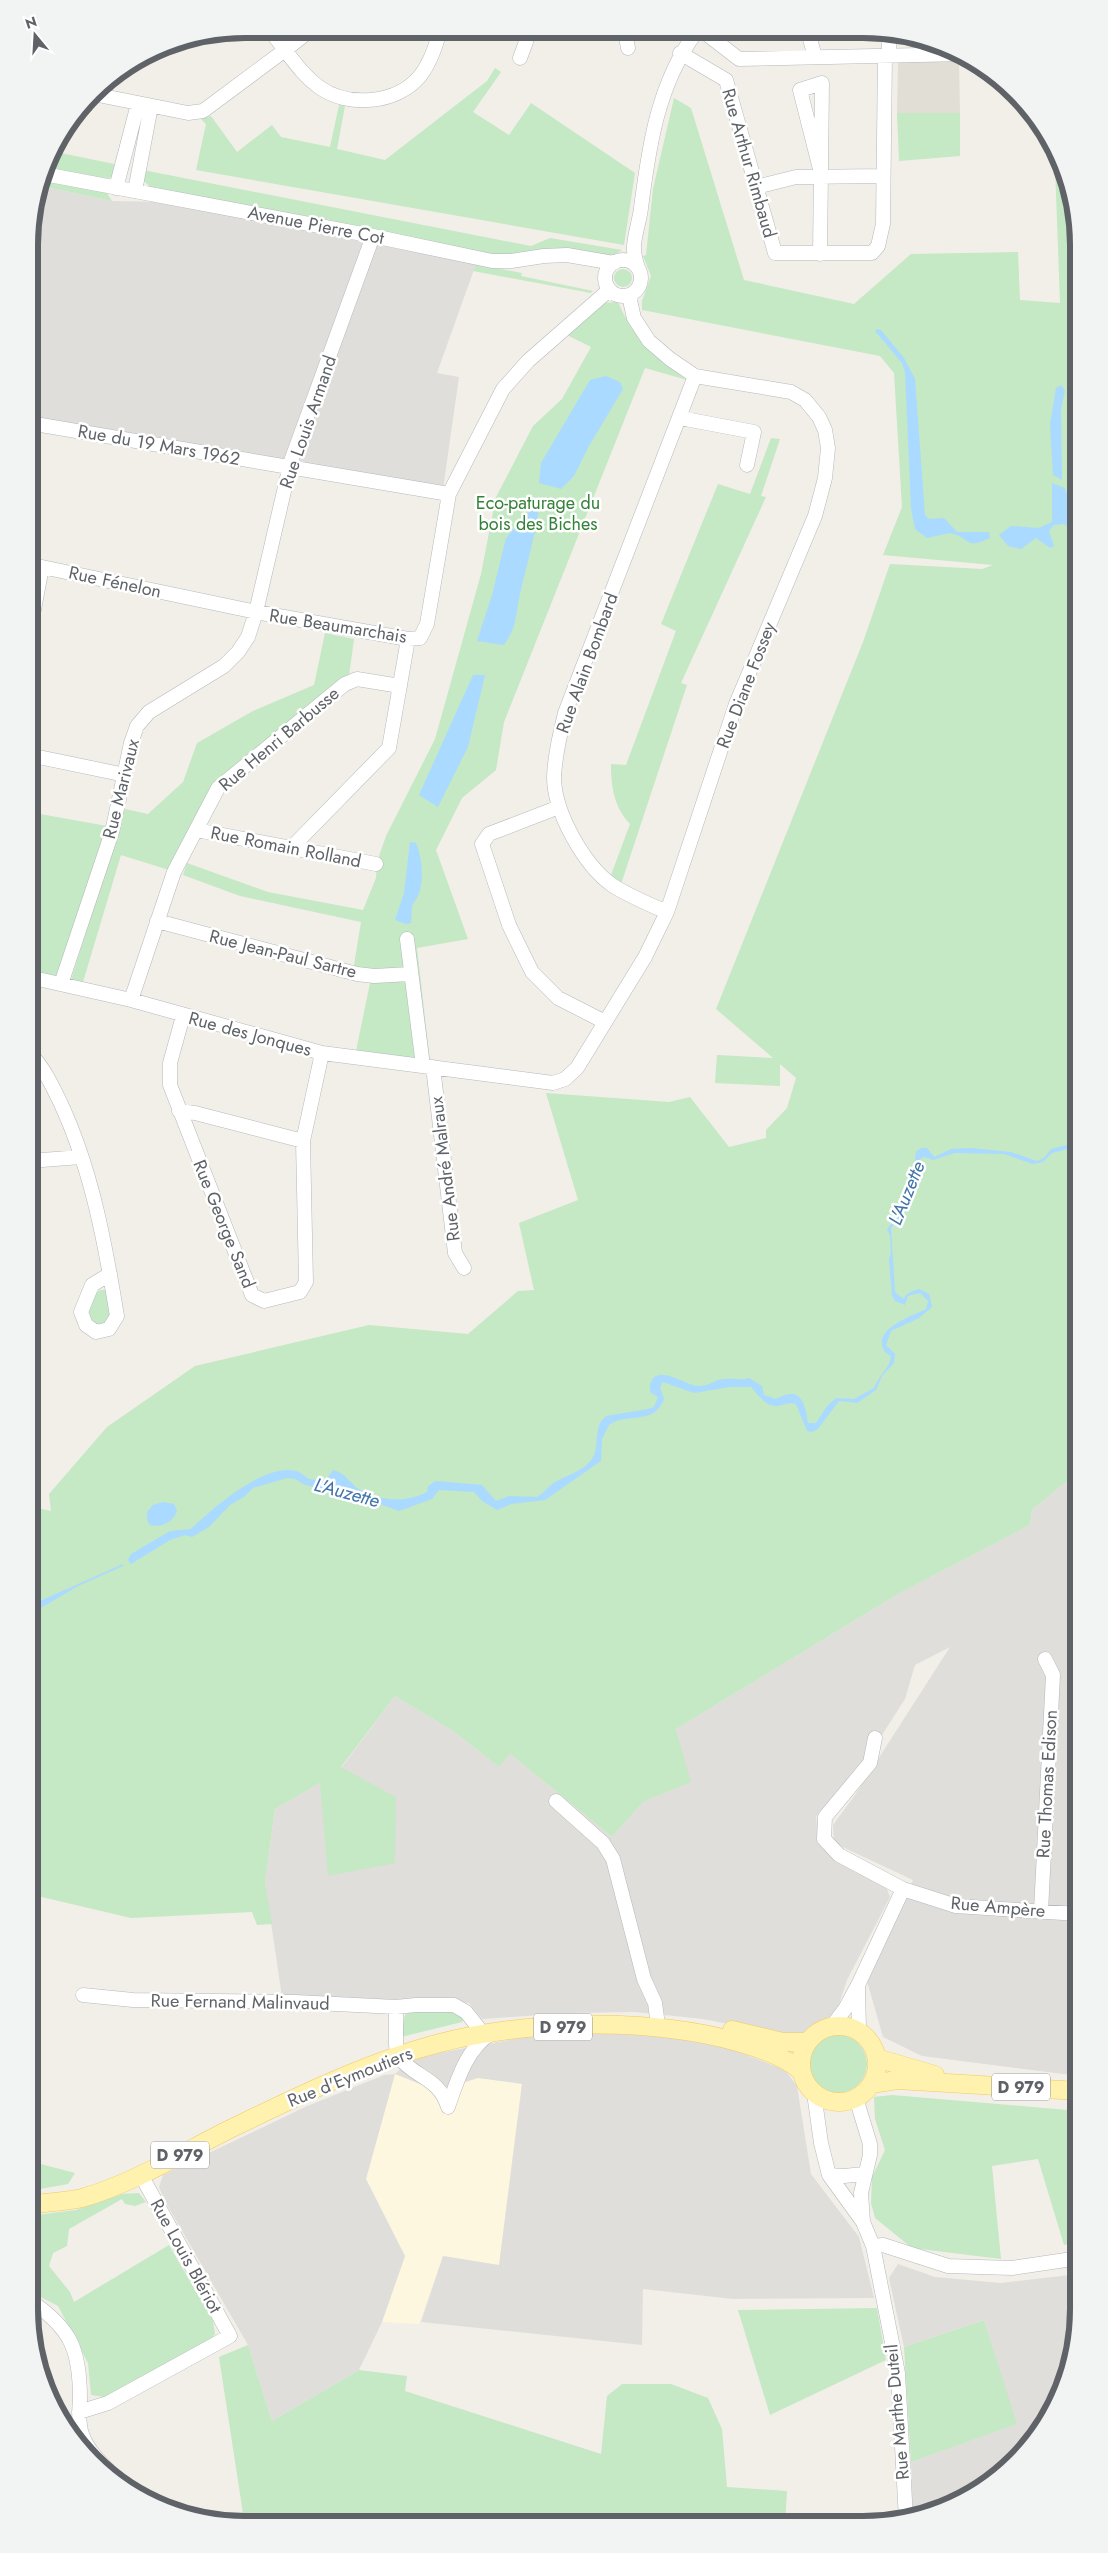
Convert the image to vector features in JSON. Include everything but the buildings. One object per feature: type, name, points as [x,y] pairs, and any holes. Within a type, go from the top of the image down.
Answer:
[{"type":"main road","name":"D 979","points":[[485,2030],[525,2021],[657,2018],[704,2024],[783,2042],[808,2042]]},
{"type":"main road","name":"Rue d'Eymoutiers","points":[[38,2204],[80,2198],[141,2175],[231,2129],[397,2051],[441,2043],[485,2030],[629,2025],[687,2030],[777,2056],[802,2071]]},
{"type":"main road","points":[[841,2025],[859,2030],[868,2038],[877,2058],[878,2067],[872,2084],[856,2098],[834,2102],[814,2093],[806,2083],[802,2071],[803,2051],[808,2042],[815,2034],[832,2026],[841,2025]]},
{"type":"main road","name":"D 979","points":[[38,2193],[72,2190],[110,2178],[322,2074],[397,2051]]},
{"type":"main road","name":"D 979","points":[[877,2058],[964,2083]]},
{"type":"main road","name":"D 979","points":[[872,2084],[894,2080],[1070,2090]]},
{"type":"street","points":[[276,38],[318,86],[331,94],[360,101],[382,99],[405,90],[420,76],[432,55],[437,38]]},
{"type":"street","points":[[101,96],[188,113],[203,111],[300,38]]},
{"type":"street","points":[[520,58],[524,51],[525,38]]},
{"type":"street","points":[[626,38],[628,48]]},
{"type":"street","points":[[587,259],[607,284],[620,296],[629,296],[637,290],[641,282],[634,248],[654,124],[665,88],[680,53],[691,38]]},
{"type":"street","points":[[712,38],[739,59],[945,54]]},
{"type":"street","points":[[810,38],[815,57]]},
{"type":"street","points":[[822,177],[800,90],[822,83],[822,177],[820,254],[872,253],[878,246],[883,224],[888,39]]},
{"type":"street","name":"Rue Arthur Rimbaud","points":[[680,53],[726,80],[775,253],[820,254]]},
{"type":"street","points":[[726,80],[739,59]]},
{"type":"street","points":[[116,188],[145,105]]},
{"type":"street","points":[[136,191],[145,105]]},
{"type":"street","name":"Avenue Pierre Cot","points":[[49,175],[373,236],[492,261],[511,261],[567,255],[617,262]]},
{"type":"street","points":[[756,187],[796,177],[883,176]]},
{"type":"street","name":"Rue Louis Armand","points":[[256,612],[289,468],[373,236]]},
{"type":"street","points":[[296,849],[297,842],[389,748],[400,686],[414,638],[428,624],[449,494],[503,389],[528,361],[607,284],[607,269],[634,248]]},
{"type":"street","points":[[617,262],[630,262],[638,268]]},
{"type":"street","name":"Rue Diane Fossey","points":[[475,1073],[553,1083],[565,1079],[577,1068],[645,956],[667,912],[736,704],[815,516],[824,478],[828,448],[825,430],[819,417],[805,400],[791,392],[695,376],[649,341],[634,318],[629,296]]},
{"type":"street","name":"Rue Alain Bombard","points":[[667,912],[634,898],[609,882],[584,857],[559,807],[554,779],[556,750],[565,713],[695,376]]},
{"type":"street","points":[[680,418],[754,432],[747,465]]},
{"type":"street","name":"Rue du 19 Mars 1962","points":[[38,425],[449,494]]},
{"type":"street","name":"Rue Fénelon","points":[[38,588],[42,567],[256,612]]},
{"type":"street","name":"Rue Beaumarchais","points":[[256,612],[414,638]]},
{"type":"street","name":"Rue Marivaux","points":[[61,984],[112,832],[131,743],[137,726],[149,712],[228,661],[248,637],[256,612]]},
{"type":"street","name":"Rue Henri Barbusse","points":[[131,1000],[174,872],[218,788],[345,684],[357,679],[400,686]]},
{"type":"street","points":[[38,756],[125,775]]},
{"type":"street","points":[[559,807],[488,834],[482,844],[509,924],[532,972],[558,998],[605,1022]]},
{"type":"street","name":"Rue Romain Rolland","points":[[196,830],[376,864]]},
{"type":"street","name":"Rue Jean-Paul Sartre","points":[[158,921],[357,974],[374,976],[410,974]]},
{"type":"street","name":"Rue André Malraux","points":[[407,938],[410,974],[428,1067],[455,1253],[464,1268]]},
{"type":"street","name":"Rue des Jonques","points":[[38,978],[131,1000],[183,1016],[322,1053],[475,1073]]},
{"type":"street","name":"Rue George Sand","points":[[183,1016],[170,1063],[170,1085],[252,1295],[264,1301],[300,1292],[306,1282],[303,1141],[322,1053]]},
{"type":"street","points":[[38,1063],[45,1071],[70,1123],[94,1196],[110,1274]]},
{"type":"street","points":[[179,1112],[195,1113],[303,1141]]},
{"type":"street","points":[[38,1159],[81,1157]]},
{"type":"street","name":"Rue Thomas Edison","points":[[1040,1911],[1053,1675],[1045,1659]]},
{"type":"street","name":"Rue Ampère","points":[[875,1738],[870,1763],[825,1817],[824,1839],[839,1855],[902,1889],[956,1906],[1070,1913]]},
{"type":"street","points":[[556,1801],[603,1843],[613,1859],[644,1979],[655,2004],[657,2018]]},
{"type":"street","points":[[832,2026],[845,2009],[859,1983],[902,1889]]},
{"type":"street","points":[[859,1983],[859,2030]]},
{"type":"street","name":"Rue Fernand Malinvaud","points":[[84,1995],[133,2000],[295,2002],[396,2007],[454,2005],[466,2012],[485,2030]]},
{"type":"street","points":[[396,2007],[397,2051],[405,2065],[437,2086],[445,2098],[448,2108],[466,2062],[485,2030]]},
{"type":"street","points":[[814,2093],[821,2143],[829,2175],[863,2222]]},
{"type":"street","points":[[856,2098],[870,2144],[870,2155],[860,2193],[863,2222]]},
{"type":"street","points":[[829,2175],[849,2176],[864,2174]]},
{"type":"street","name":"Rue Louis Blériot","points":[[80,2412],[108,2403],[230,2336],[141,2175]]},
{"type":"street","name":"Rue Marthe Duteil","points":[[863,2222],[873,2246],[898,2373],[906,2512]]},
{"type":"street","points":[[873,2246],[883,2245],[948,2266],[1012,2268],[1070,2259]]},
{"type":"street","points":[[38,2307],[58,2321],[71,2342],[80,2369],[80,2412],[82,2436],[84,2440]]},
{"type":"shaded area","points":[[898,61],[959,61],[960,113],[897,113]]},
{"type":"shaded area","points":[[46,187],[112,201],[160,202],[476,264],[437,373],[459,377],[443,489],[38,418],[38,231],[41,204]]},
{"type":"shaded area","points":[[1070,1478],[1070,2075],[922,2056],[883,2037],[867,1981],[913,1880],[834,1843],[833,1825],[855,1795],[950,1647],[915,1665],[905,1699],[864,1763],[816,1817],[819,1844],[829,1854],[885,1884],[890,1897],[847,1980],[836,2013],[795,2037],[703,2019],[635,2012],[570,2013],[482,2019],[469,2003],[432,2000],[282,1997],[265,1882],[275,1809],[320,1783],[341,1768],[395,1696],[453,1731],[499,1767],[510,1754],[612,1837],[643,1802],[690,1782],[676,1729],[898,1594],[1030,1525],[1032,1510]]},
{"type":"shaded area","points":[[641,2030],[713,2042],[785,2070],[797,2086],[811,2174],[859,2237],[874,2298],[733,2299],[643,2289],[642,2345],[421,2322],[443,2256],[499,2265],[522,2084],[478,2078],[450,2087],[425,2086],[395,2074],[412,2058],[546,2033]]},
{"type":"shaded area","points":[[395,2074],[425,2086],[450,2087],[478,2078],[522,2083],[499,2265],[443,2256],[419,2324],[382,2322],[405,2256],[366,2179]]},
{"type":"shaded area","points":[[395,2074],[366,2179],[405,2256],[382,2322],[359,2370],[272,2421],[248,2345],[166,2203],[159,2187],[163,2175],[305,2107],[384,2075]]},
{"type":"shaded area","points":[[898,2264],[935,2277],[1001,2283],[1070,2275],[1070,2322],[1067,2349],[1055,2388],[1036,2424],[1010,2455],[979,2481],[943,2500],[913,2509],[911,2462],[1016,2424],[984,2320],[904,2347],[889,2278]]},
{"type":"green space","points":[[495,68],[501,72],[473,112],[509,135],[531,103],[635,173],[624,245],[196,170],[206,124],[201,119],[211,116],[237,152],[272,125],[281,137],[330,147],[339,105],[345,106],[337,149],[385,160],[487,81]]},
{"type":"green space","points":[[674,98],[691,108],[744,280],[854,304],[911,254],[1018,252],[1020,300],[1060,303],[1055,166],[1060,178],[1067,204],[1070,231],[1070,1478],[1032,1510],[1030,1525],[898,1594],[676,1729],[691,1782],[643,1802],[612,1837],[510,1754],[499,1767],[453,1731],[395,1696],[341,1767],[396,1797],[395,1863],[328,1876],[320,1783],[275,1809],[265,1882],[272,1924],[257,1925],[252,1912],[131,1918],[38,1896],[38,1508],[51,1511],[49,1494],[107,1427],[195,1366],[369,1325],[468,1334],[518,1291],[534,1290],[519,1223],[578,1200],[546,1093],[669,1102],[690,1097],[729,1147],[766,1138],[766,1130],[787,1108],[796,1078],[780,1064],[780,1086],[715,1083],[717,1055],[773,1058],[716,1009],[863,642],[890,564],[982,569],[993,565],[883,555],[902,507],[894,373],[880,356],[642,310],[642,301],[651,276],[643,256],[646,255],[653,189]]},
{"type":"green space","points":[[897,113],[960,113],[960,156],[899,161]]},
{"type":"green space","points":[[59,153],[119,165],[114,176],[107,179],[51,169]]},
{"type":"green space","points":[[143,170],[531,246],[550,238],[622,250],[613,256],[504,256],[151,188],[144,181]]},
{"type":"green space","points":[[48,180],[105,190],[112,201],[46,187]]},
{"type":"green space","points":[[476,264],[522,273],[521,276],[593,291],[591,293],[473,271]]},
{"type":"green space","points":[[619,269],[627,269],[632,274],[630,285],[619,287],[614,282],[614,274]]},
{"type":"green space","name":"Eco-paturage du bois des Biches","points":[[618,302],[631,328],[646,347],[687,380],[645,368],[504,722],[496,770],[462,798],[436,850],[468,939],[417,948],[430,1061],[356,1051],[370,983],[354,965],[361,922],[240,896],[183,875],[187,863],[268,892],[363,910],[376,878],[377,862],[386,836],[435,739],[481,574],[496,497],[533,426],[562,399],[591,347],[565,334],[601,303]]},
{"type":"green space","points":[[771,438],[780,439],[761,496],[766,497],[681,683],[687,685],[621,884],[611,875],[630,824],[620,811],[614,796],[611,764],[626,765],[676,631],[661,624],[718,484],[750,494]]},
{"type":"green space","points":[[325,633],[354,639],[349,676],[235,766],[169,870],[121,855],[83,982],[71,980],[125,809],[148,814],[183,782],[197,743],[253,711],[314,685]]},
{"type":"green space","points":[[38,814],[107,826],[62,972],[52,978],[38,974]]},
{"type":"green space","points":[[100,1290],[107,1290],[113,1317],[109,1324],[94,1326],[87,1312],[94,1295]]},
{"type":"green space","points":[[447,2010],[464,2017],[462,2022],[401,2037],[405,2015],[409,2012]]},
{"type":"green space","points":[[832,2035],[844,2035],[859,2043],[867,2058],[867,2070],[859,2085],[844,2093],[832,2093],[817,2085],[809,2070],[809,2058],[817,2043]]},
{"type":"green space","points":[[892,2095],[1070,2110],[1070,2243],[1064,2245],[1038,2159],[992,2166],[1001,2259],[912,2248],[875,2218],[871,2203],[872,2177],[885,2150],[875,2119],[874,2097]]},
{"type":"green space","points":[[38,2163],[75,2173],[68,2184],[38,2189]]},
{"type":"green space","points":[[139,2193],[146,2202],[135,2206],[125,2204],[122,2199],[69,2229],[67,2246],[53,2253],[49,2266],[70,2292],[74,2302],[169,2245],[213,2321],[215,2334],[208,2343],[111,2398],[91,2395],[88,2363],[58,2306],[38,2296],[38,2215],[76,2210],[122,2194]]},
{"type":"green space","points":[[877,2308],[886,2360],[770,2415],[738,2310]]},
{"type":"green space","points":[[984,2320],[1017,2424],[911,2462],[904,2347]]},
{"type":"green space","points":[[248,2345],[272,2421],[359,2370],[407,2376],[405,2391],[601,2454],[607,2396],[622,2384],[671,2384],[708,2398],[722,2429],[727,2487],[787,2491],[785,2516],[243,2516],[219,2357]]},
{"type":"water","points":[[877,329],[881,330],[904,358],[915,379],[925,515],[929,519],[944,518],[957,532],[989,532],[990,538],[972,543],[950,533],[927,538],[915,529],[911,508],[905,372],[902,363],[875,331]]},
{"type":"water","points":[[606,376],[620,382],[623,389],[589,446],[574,476],[561,489],[539,483],[541,463],[590,380]]},
{"type":"water","points":[[1061,385],[1065,391],[1061,409],[1062,480],[1053,475],[1050,424],[1056,388]]},
{"type":"water","points":[[1052,483],[1065,488],[1070,504],[1070,528],[1064,524],[1054,525],[1049,531],[1054,546],[1050,548],[1036,538],[1021,549],[1008,546],[999,535],[1011,526],[1039,528],[1052,522]]},
{"type":"water","points":[[534,507],[539,508],[512,632],[504,645],[477,641],[492,595],[506,538]]},
{"type":"water","points":[[473,675],[485,675],[468,747],[438,807],[419,795]]},
{"type":"water","points":[[410,842],[416,843],[422,866],[422,875],[420,892],[412,905],[411,923],[406,924],[395,920],[404,893]]},
{"type":"water","name":"L'Auzette","points":[[1070,1144],[1070,1148],[1052,1153],[1043,1162],[1033,1164],[1004,1154],[955,1153],[933,1160],[924,1157],[919,1160],[905,1196],[904,1214],[891,1228],[895,1292],[903,1299],[908,1293],[919,1289],[929,1294],[932,1307],[919,1318],[891,1331],[886,1345],[895,1354],[894,1363],[882,1376],[876,1390],[857,1403],[839,1401],[818,1429],[812,1432],[807,1431],[796,1404],[791,1403],[779,1406],[769,1404],[751,1387],[729,1387],[694,1393],[663,1382],[660,1387],[664,1399],[654,1413],[616,1421],[609,1425],[602,1439],[601,1461],[545,1500],[511,1504],[497,1510],[482,1501],[474,1492],[439,1490],[432,1499],[399,1511],[364,1498],[330,1492],[303,1484],[295,1479],[287,1478],[253,1488],[244,1497],[230,1505],[209,1527],[192,1537],[185,1535],[170,1540],[131,1564],[128,1560],[131,1554],[170,1531],[191,1529],[225,1499],[255,1480],[283,1470],[300,1472],[309,1479],[325,1481],[333,1470],[337,1471],[360,1490],[368,1494],[394,1499],[419,1496],[427,1492],[428,1486],[436,1481],[482,1485],[496,1501],[509,1496],[537,1497],[552,1484],[580,1470],[589,1462],[595,1452],[599,1426],[605,1417],[654,1407],[658,1397],[651,1393],[650,1385],[655,1377],[660,1375],[666,1375],[697,1386],[722,1379],[749,1378],[762,1386],[764,1395],[776,1399],[784,1395],[796,1395],[803,1403],[808,1423],[816,1423],[827,1406],[836,1398],[854,1399],[874,1388],[891,1356],[885,1352],[882,1344],[887,1330],[902,1320],[926,1309],[928,1301],[920,1293],[908,1296],[905,1305],[895,1301],[892,1296],[889,1259],[891,1252],[890,1236],[887,1229],[899,1214],[903,1195],[913,1172],[916,1152],[921,1148],[927,1148],[934,1157],[951,1149],[971,1148],[1011,1152],[1037,1161],[1044,1158],[1051,1149]]},
{"type":"water","points":[[163,1502],[174,1504],[177,1511],[175,1515],[163,1525],[150,1525],[147,1520],[147,1512],[153,1505]]},
{"type":"water","points":[[123,1564],[123,1566],[78,1586],[38,1610],[38,1602]]}]
